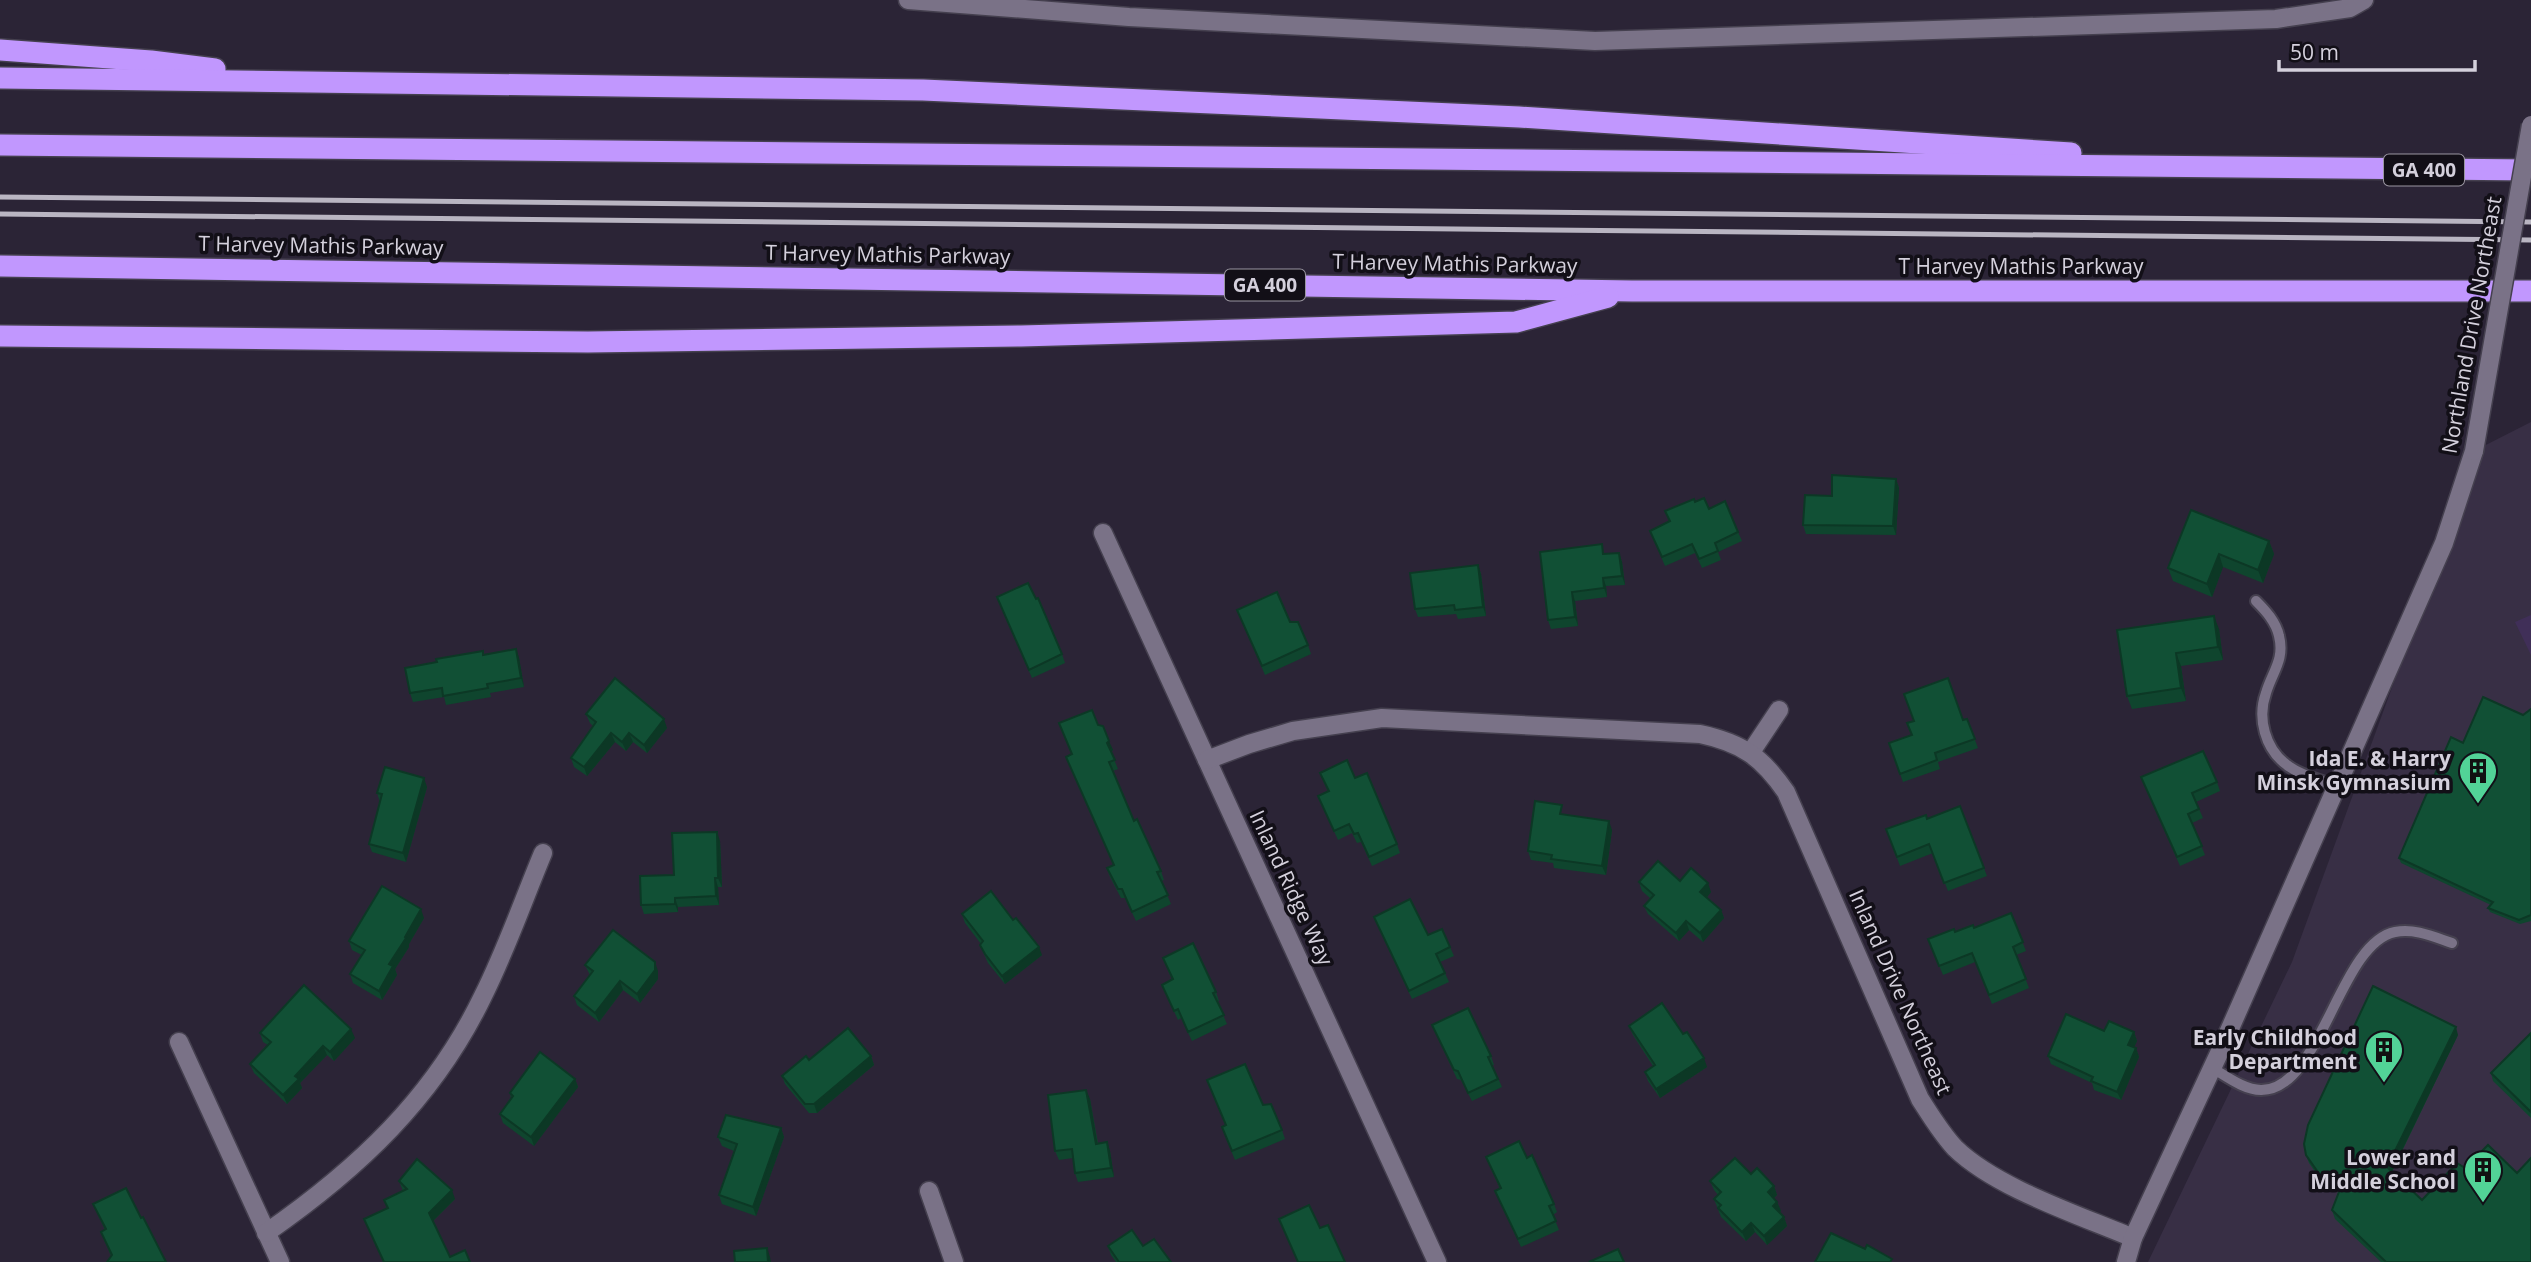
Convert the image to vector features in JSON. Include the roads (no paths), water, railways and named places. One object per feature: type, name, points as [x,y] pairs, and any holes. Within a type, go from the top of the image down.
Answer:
[{"type":"highway","points":[[0,50],[151,61],[322,82]]},
{"type":"highway","points":[[0,78],[923,90],[1531,117],[2318,169]]},
{"type":"highway","name":"GA 400","points":[[0,145],[2531,170]]},
{"type":"highway","name":"T Harvey Mathis Parkway","points":[[0,266],[1632,291],[2531,291]]},
{"type":"highway","points":[[0,335],[724,341],[1502,323],[1516,322],[1632,291]]},
{"type":"highway","points":[[0,348],[86,336]]},
{"type":"street","points":[[908,0],[1129,17],[1595,41],[2276,19],[2350,8],[2364,0]]},
{"type":"street","name":"Northland Drive Northeast","points":[[2126,1262],[2133,1238],[2212,1068],[2444,543],[2474,450],[2531,125]]},
{"type":"street","name":"Inland Ridge Way","points":[[1103,533],[1437,1262]]},
{"type":"street","points":[[1751,752],[1779,710]]},
{"type":"street","name":"Inland Drive Northeast","points":[[1207,760],[1293,731],[1382,718],[1700,734],[1726,740],[1751,752],[1771,770],[1786,792],[1920,1099],[1937,1127],[1956,1149],[1994,1178],[2133,1238]]},
{"type":"street","points":[[266,1233],[315,1199],[360,1161],[432,1080],[483,996],[543,853]]},
{"type":"street","points":[[179,1042],[280,1262]]},
{"type":"street","points":[[929,1191],[954,1262]]},
{"type":"lane","points":[[2256,601],[2272,618],[2280,637],[2278,667],[2266,690],[2262,705],[2268,741],[2277,756],[2289,767],[2337,786]]},
{"type":"lane","points":[[2212,1068],[2240,1084],[2260,1090],[2277,1087],[2297,1070],[2314,1046],[2349,978],[2369,947],[2393,932],[2416,931],[2452,943]]},
{"type":"railway","points":[[0,197],[2531,222]]},
{"type":"railway","points":[[0,214],[2531,240]]},
{"type":"place","name":"Ida E. & Harry Minsk Gymnasium","points":[[2478,805]]},
{"type":"place","name":"Early Childhood Department","points":[[2384,1084]]},
{"type":"place","name":"Lower and Middle School","points":[[2483,1204]]}]
